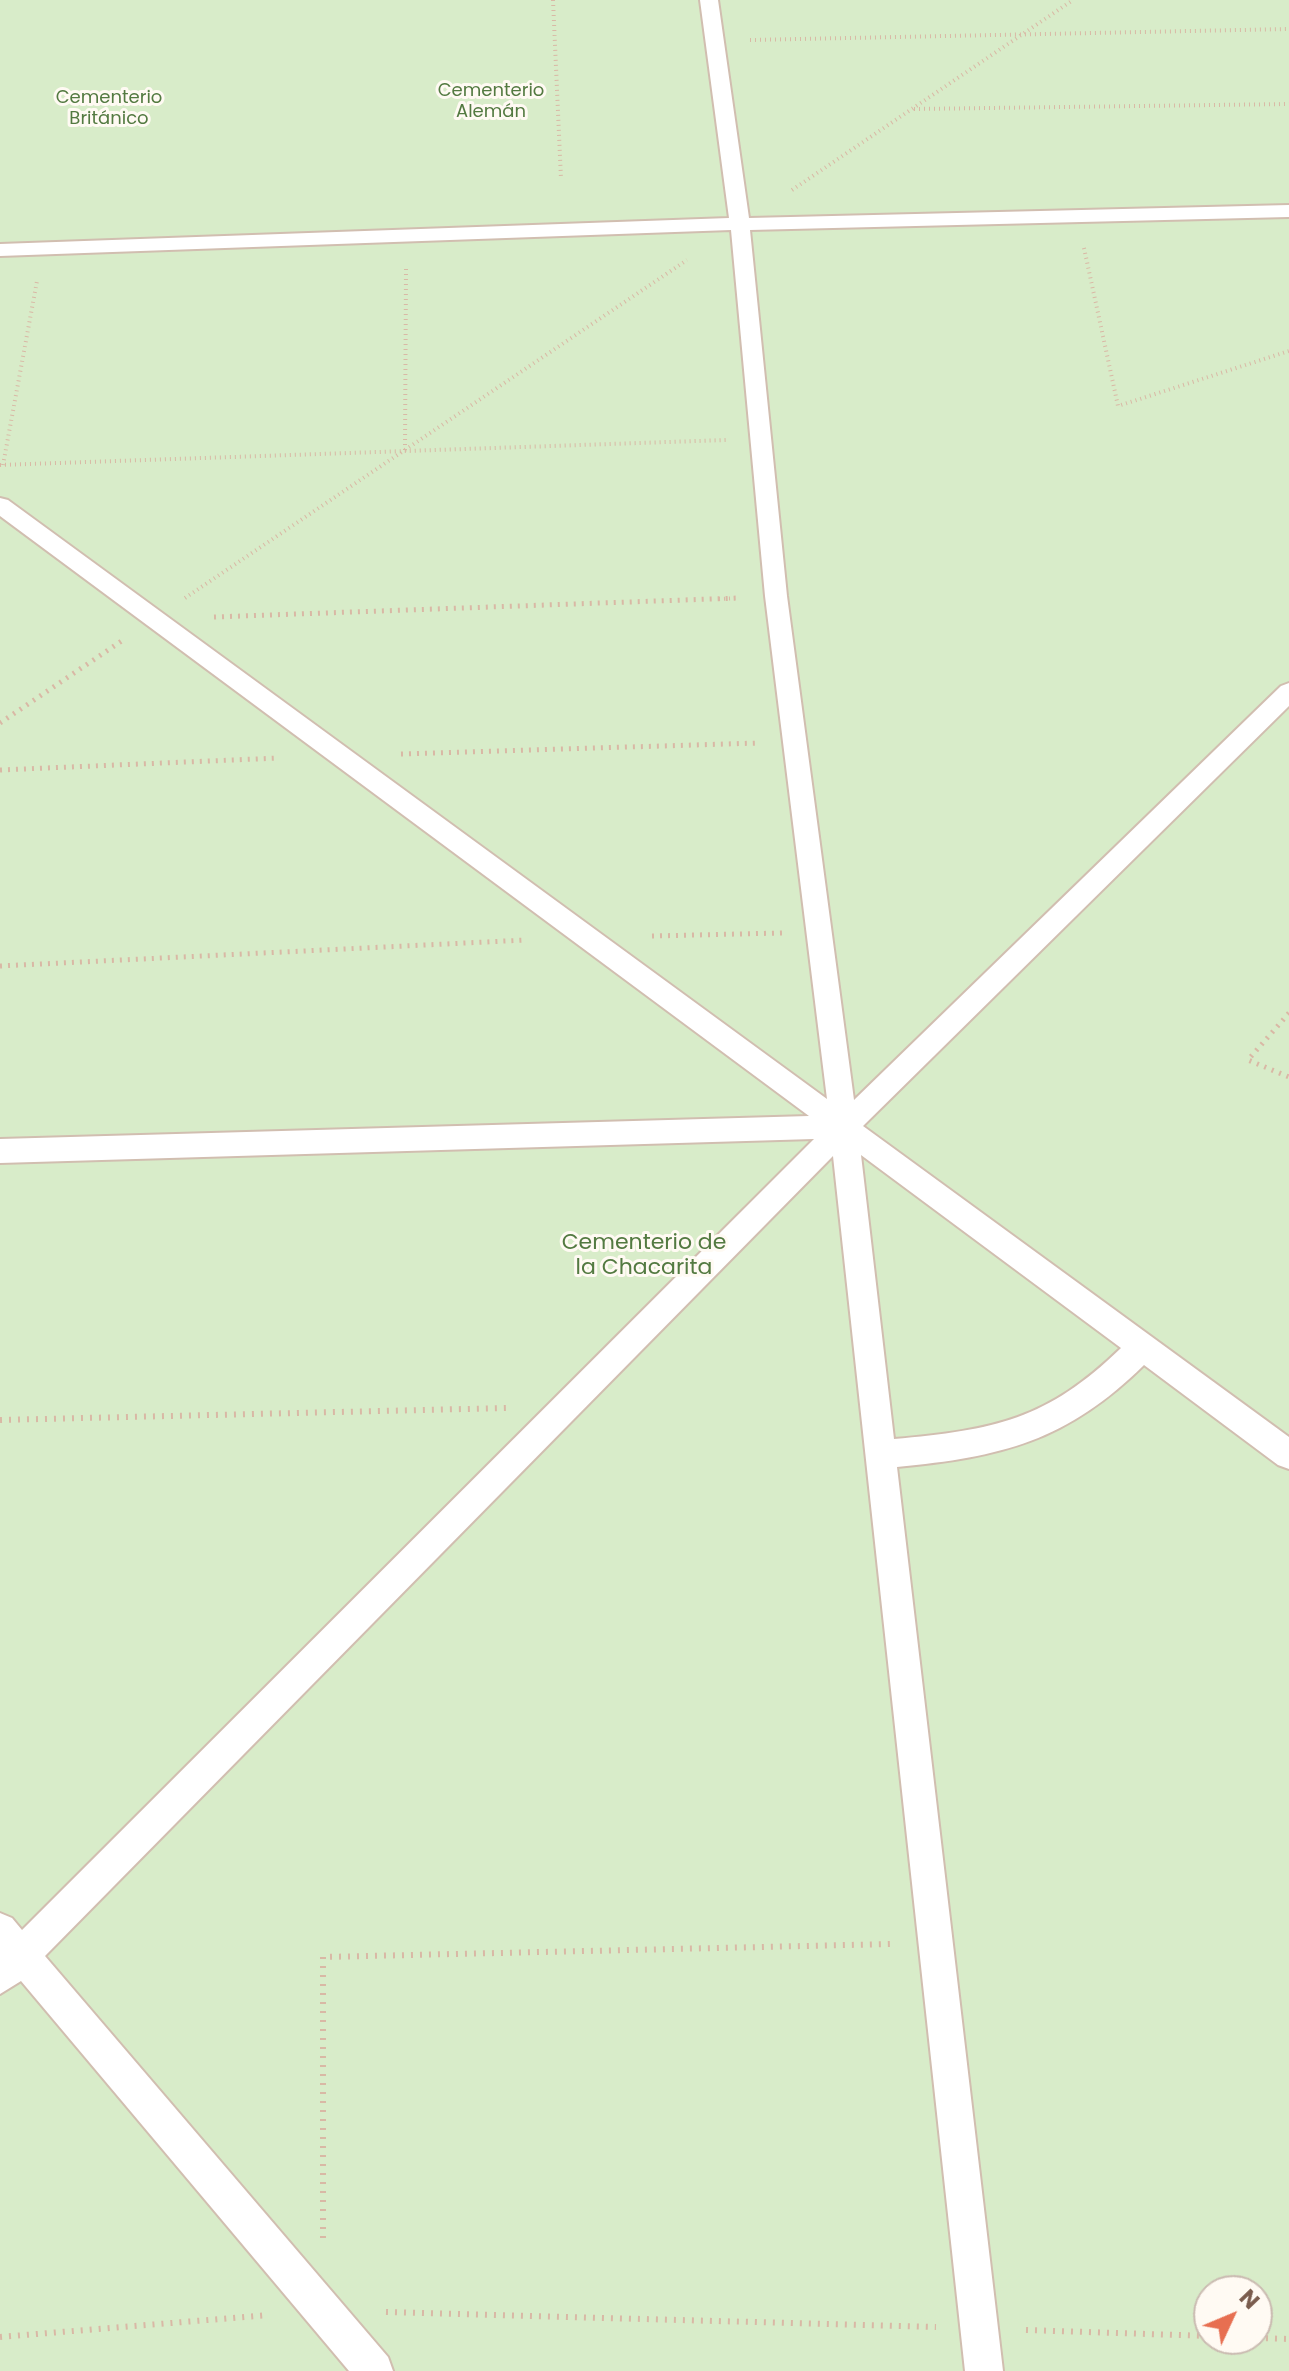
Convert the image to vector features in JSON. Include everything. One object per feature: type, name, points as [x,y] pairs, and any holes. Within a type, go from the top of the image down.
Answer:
[{"type":"lane","points":[[709,0],[740,224],[776,596],[844,1127],[984,2371]]},
{"type":"lane","points":[[0,250],[740,224],[1289,211]]},
{"type":"lane","points":[[0,505],[1289,1455]]},
{"type":"lane","points":[[374,2371],[7,1954],[568,1406],[844,1127],[1289,692]]},
{"type":"lane","points":[[0,1151],[844,1127]]},
{"type":"lane","points":[[880,1454],[959,1447],[1024,1430],[1081,1402],[1142,1347]]},
{"type":"path","points":[[553,0],[561,179]]},
{"type":"path","points":[[0,723],[1073,0]]},
{"type":"path","points":[[714,41],[1289,29]]},
{"type":"path","points":[[911,109],[1289,104]]},
{"type":"path","points":[[1077,216],[1118,406],[1289,351]]},
{"type":"path","points":[[405,450],[406,236]]},
{"type":"path","points":[[43,248],[2,465],[759,439]]},
{"type":"path","points":[[154,620],[776,596]]},
{"type":"path","points":[[0,966],[587,937],[819,932]]},
{"type":"path","points":[[1289,1013],[1248,1060],[1289,1077]]},
{"type":"path","points":[[0,1420],[568,1406]]},
{"type":"path","points":[[323,2311],[323,1957],[935,1943]]},
{"type":"path","points":[[0,2337],[323,2311],[1193,2336]]},
{"type":"green space","name":"Cementerio de la Chacarita","points":[[0,0],[1289,0],[1289,2371],[0,2371]]},
{"type":"park label","name":"Cementerio Alemán","points":[[491,101]]},
{"type":"park label","name":"Cementerio Británico","points":[[109,108]]}]
